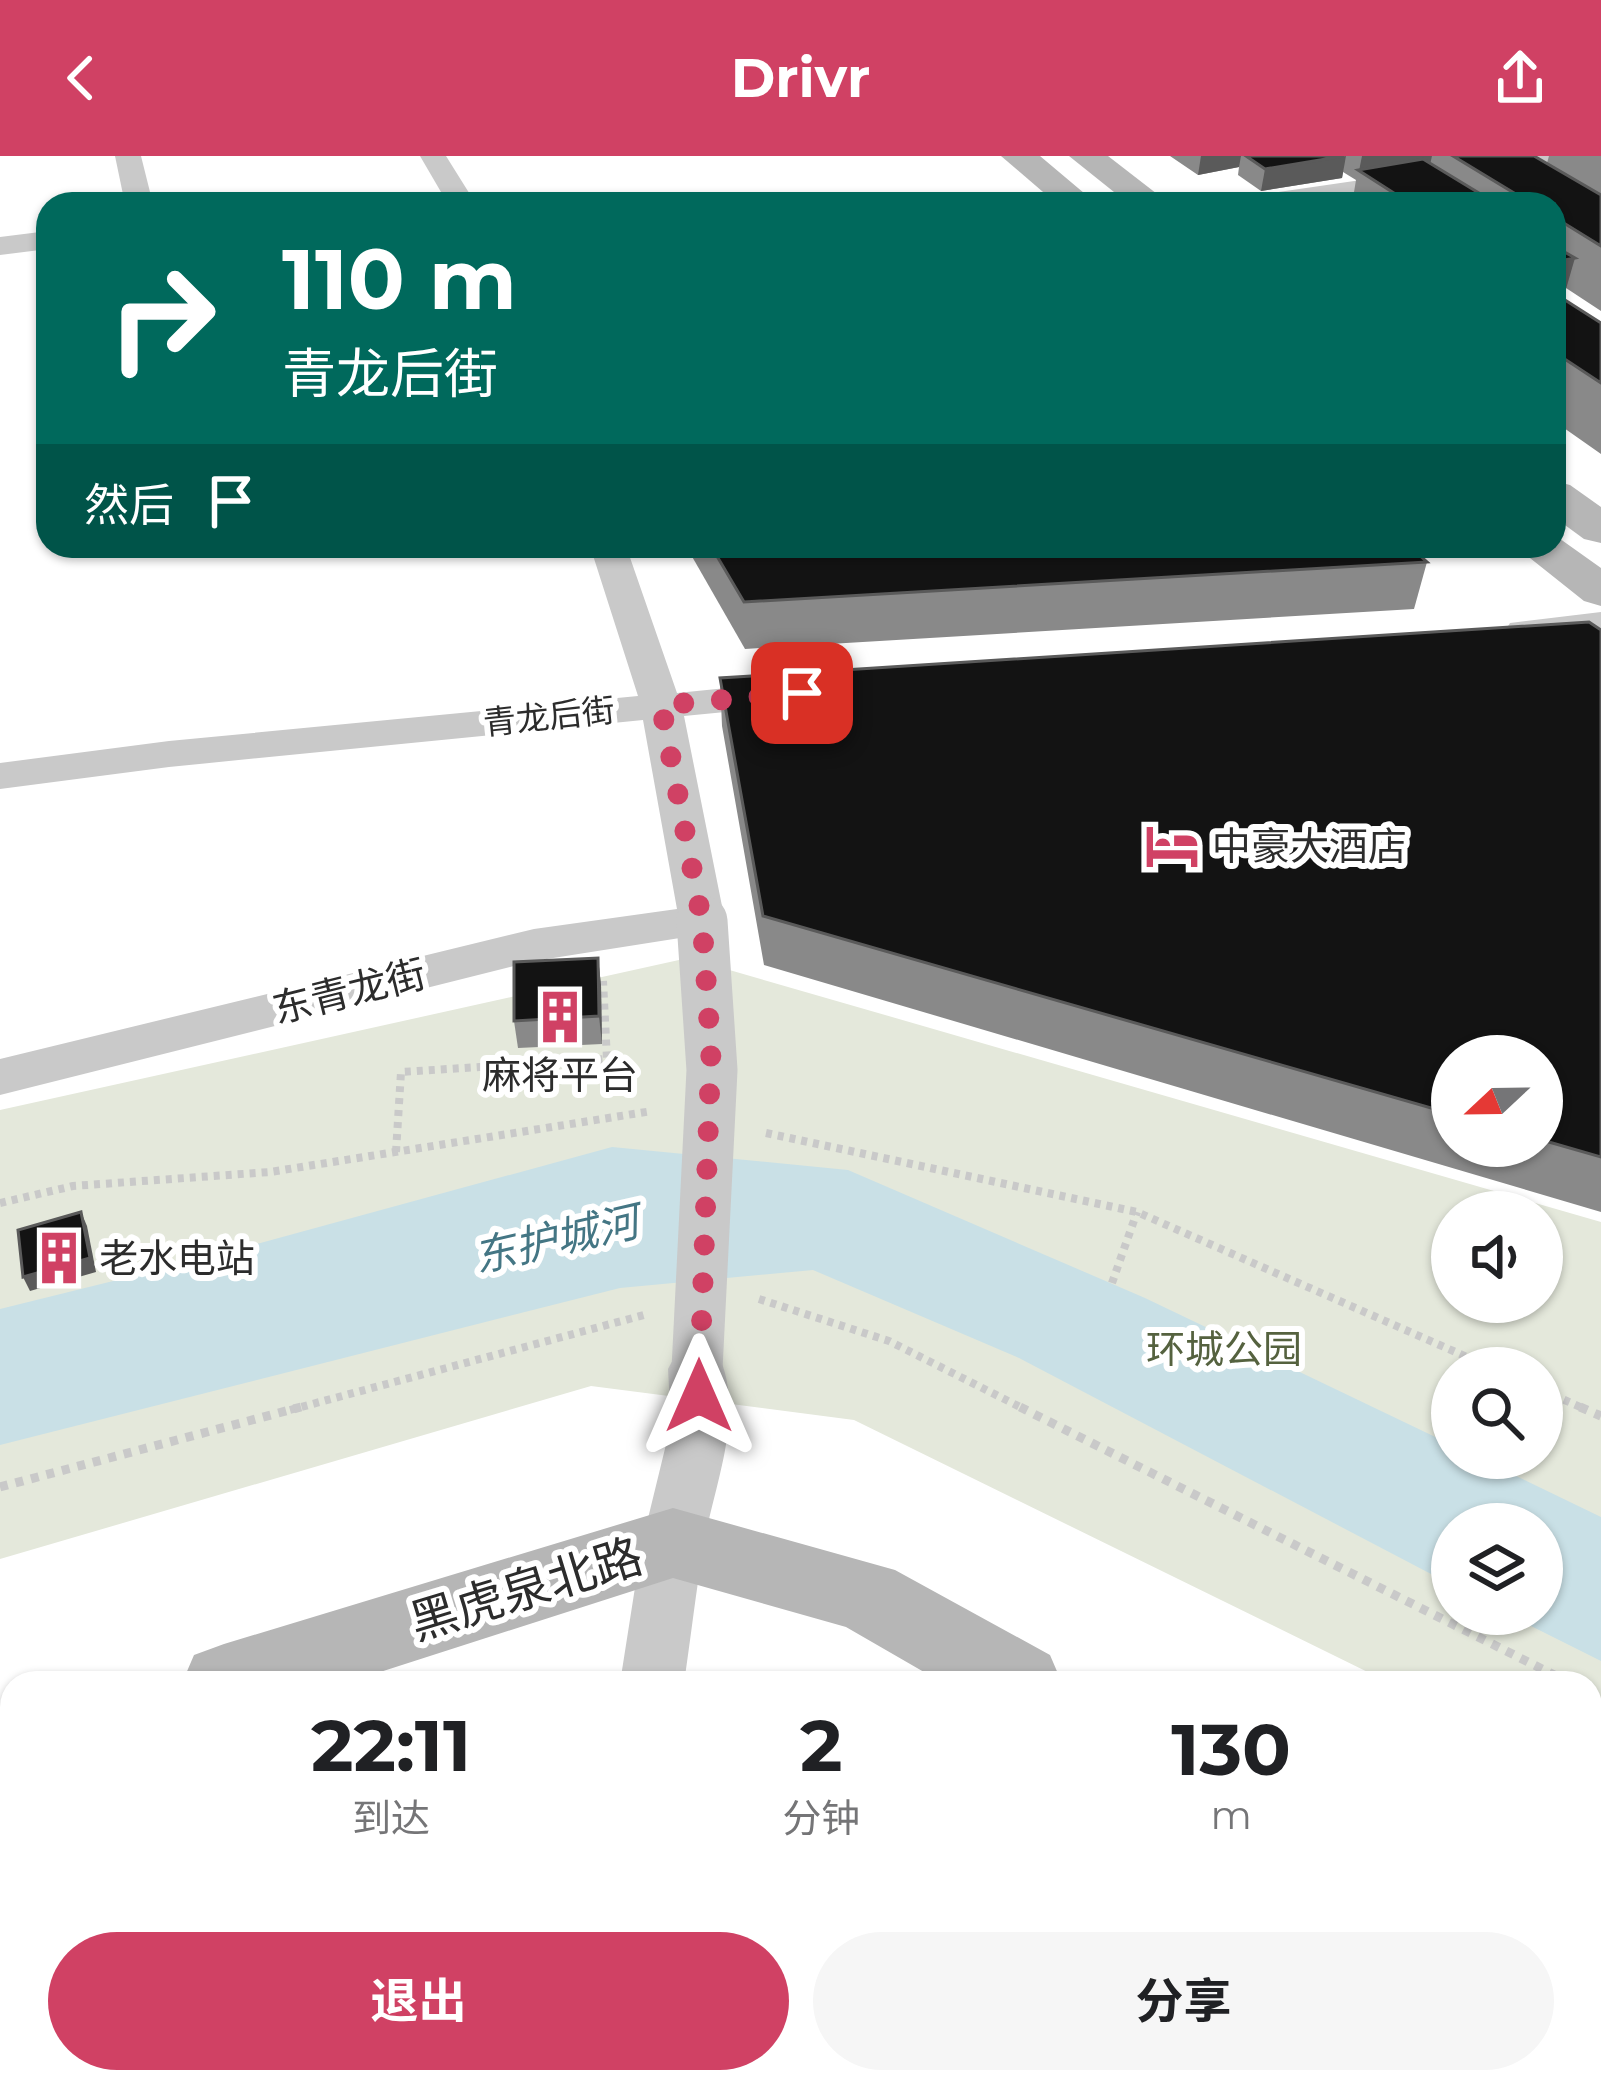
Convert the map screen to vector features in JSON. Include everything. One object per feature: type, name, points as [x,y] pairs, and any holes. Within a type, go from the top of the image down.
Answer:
[{"type":"main road","points":[[1018,156],[1063,192]]},
{"type":"main road","points":[[1086,156],[1135,192]]},
{"type":"main road","points":[[1566,504],[1601,529]]},
{"type":"main road","points":[[1555,558],[1601,592]]},
{"type":"main road","name":"黑虎泉北路","points":[[263,1671],[674,1544],[866,1596],[1000,1671]]},
{"type":"street","points":[[128,156],[136,192]]},
{"type":"street","points":[[433,156],[455,192]]},
{"type":"street","points":[[1334,192],[1582,156]]},
{"type":"street","points":[[0,246],[36,242]]},
{"type":"street","points":[[612,558],[661,705],[702,921],[712,1070],[697,1369],[700,1424],[654,1671]]},
{"type":"street","points":[[1486,634],[1601,624]]},
{"type":"street","name":"青龙后街","points":[[0,776],[169,754],[826,691]]},
{"type":"street","name":"东青龙街","points":[[0,1077],[534,945],[702,921]]},
{"type":"path","points":[[396,1152],[401,1072],[607,1059],[602,935]]},
{"type":"path","points":[[0,1203],[74,1186],[270,1172],[660,1110]]},
{"type":"path","points":[[751,1130],[1137,1212],[1444,1347]]},
{"type":"path","points":[[1112,1283],[1137,1212]]},
{"type":"path","points":[[749,1296],[889,1341],[1546,1671]]},
{"type":"path","points":[[0,1487],[660,1312]]},
{"type":"path","points":[[1563,1399],[1601,1416]]},
{"type":"green space","name":"环城公园","points":[[688,958],[1494,1191],[1431,1191],[1431,1323],[1563,1323],[1563,1211],[1601,1222],[1601,1671],[1366,1671],[854,1420],[591,1386],[0,1559],[0,1110]]},
{"type":"water","name":"东护城河","points":[[612,1147],[848,1170],[1145,1298],[1431,1435],[1431,1479],[1522,1479],[1601,1517],[1601,1661],[1549,1635],[1563,1635],[1563,1503],[1431,1503],[1431,1574],[1019,1358],[813,1270],[620,1288],[0,1445],[0,1309]]},
{"type":"building","points":[[1246,156],[1344,156],[1265,169]]},
{"type":"building","points":[[1453,156],[1534,156],[1601,195],[1601,246],[1566,224],[1566,192],[1512,192]]},
{"type":"building","points":[[1423,159],[1477,192],[1392,192],[1358,170]]},
{"type":"building","points":[[1566,301],[1601,323],[1601,383],[1566,360]]},
{"type":"building","points":[[718,558],[1422,558],[1427,562],[744,602]]},
{"type":"building","name":"中豪大酒店","points":[[1589,622],[1601,630],[1601,1157],[1563,1146],[1563,1035],[1431,1035],[1431,1108],[763,916],[720,678]]},
{"type":"building","points":[[598,958],[599,1016],[514,1021],[514,962]]},
{"type":"building","name":"老水电站","points":[[81,1212],[90,1258],[23,1277],[18,1230]]},
{"type":"place","name":"中豪大酒店","points":[[1172,846]]},
{"type":"place","name":"麻将平台","points":[[560,1017]]},
{"type":"place","name":"老水电站","points":[[59,1258]]},
{"type":"route","points":[[699,1396],[711,1051],[702,921],[661,705],[802,693]]}]
